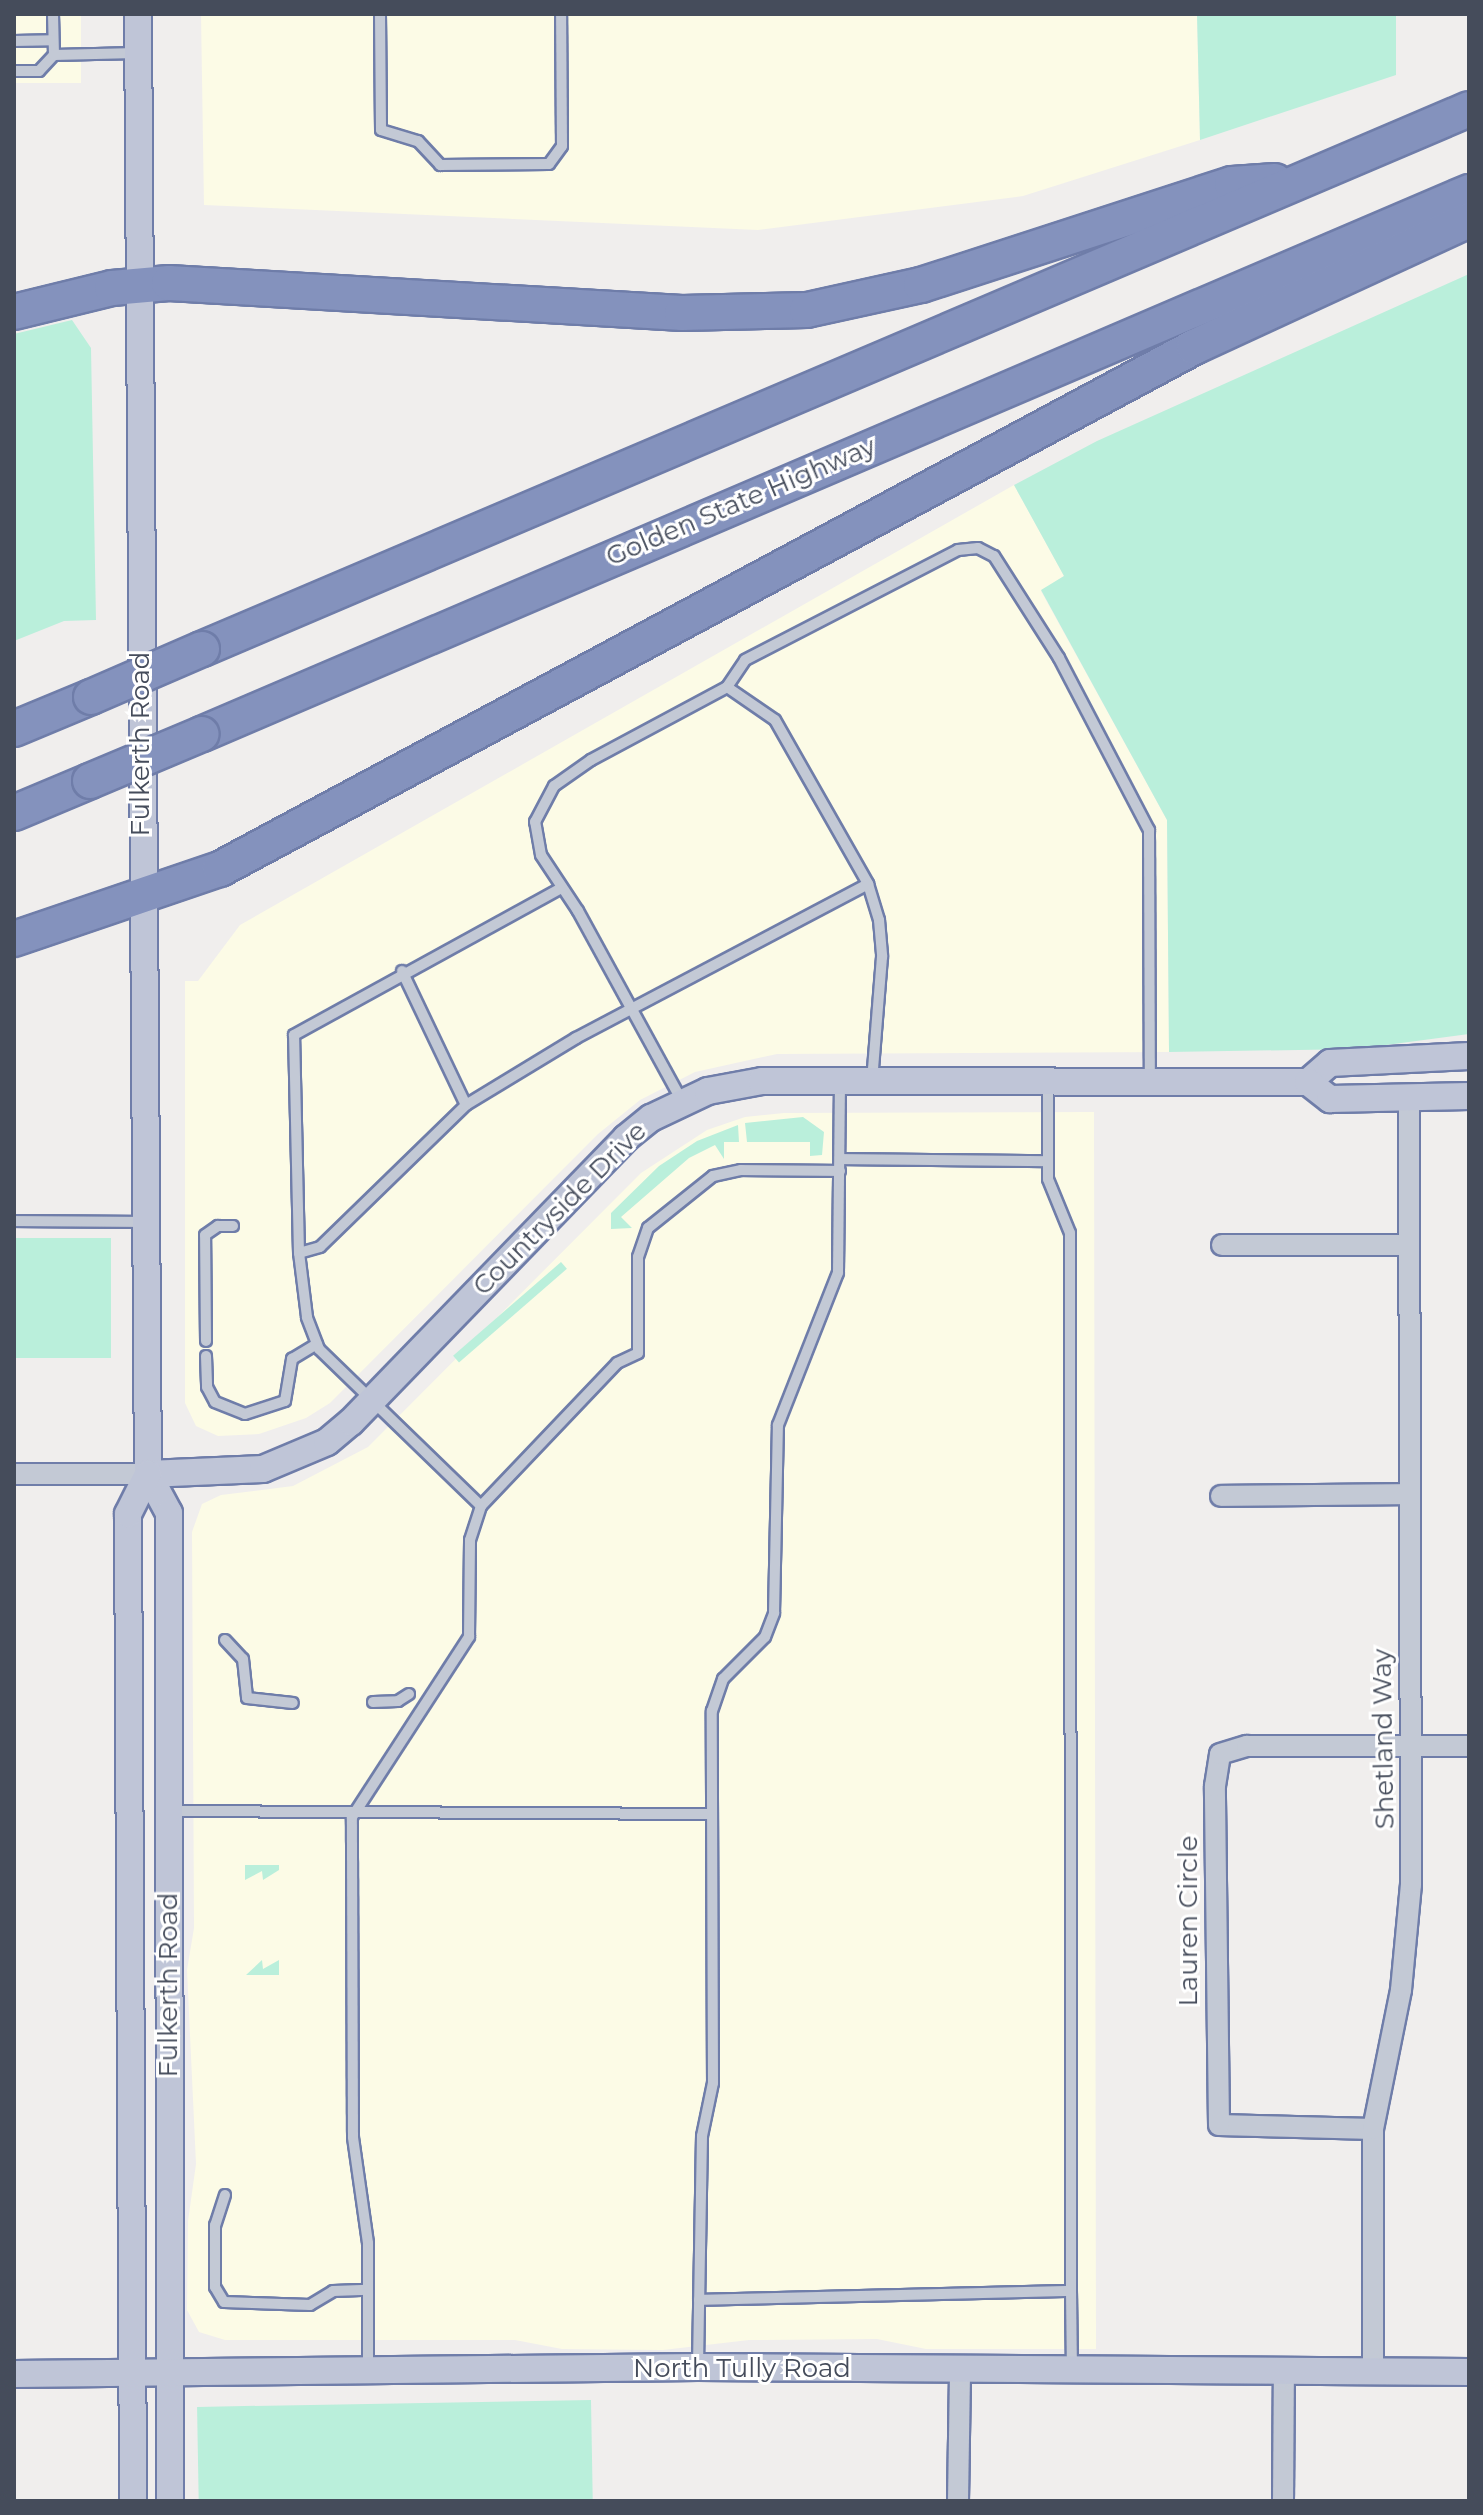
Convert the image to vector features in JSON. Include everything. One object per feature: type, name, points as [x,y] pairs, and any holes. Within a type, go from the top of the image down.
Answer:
[{"type":"highway","points":[[14,729],[1469,109]]},
{"type":"highway","points":[[14,312],[140,283],[754,315],[854,302],[921,285],[1232,184],[1308,178]]},
{"type":"highway","name":"Golden State Highway","points":[[14,813],[1469,192]]},
{"type":"highway","points":[[14,939],[220,869],[1194,347],[1469,220]]},
{"type":"street","name":"Fulkerth Road","points":[[133,2501],[128,1514],[148,1474],[138,14]]},
{"type":"street","points":[[1308,1082],[1330,1063],[1469,1056]]},
{"type":"street","name":"Countryside Drive","points":[[14,1474],[227,1473],[280,1465],[327,1442],[374,1399],[626,1138],[682,1101],[762,1081],[1308,1082],[1330,1099],[1409,1100],[1469,1096]]},
{"type":"street","name":"Shetland Way","points":[[1373,2373],[1373,2129],[1409,1939],[1409,1100]]},
{"type":"street","points":[[1222,1245],[1408,1245]]},
{"type":"street","name":"Fulkerth Road","points":[[148,1474],[169,1513],[170,2501]]},
{"type":"street","points":[[1221,1496],[1407,1494]]},
{"type":"street","name":"Lauren Circle","points":[[1373,2129],[1219,2125],[1215,1786],[1220,1754],[1247,1746],[1410,1747]]},
{"type":"street","points":[[1410,1747],[1469,1746]]},
{"type":"street","name":"North Tully Road","points":[[14,2374],[698,2367],[1469,2372]]},
{"type":"street","points":[[958,2501],[960,2368]]},
{"type":"street","points":[[1283,2501],[1284,2373]]},
{"type":"lane","points":[[53,14],[54,55]]},
{"type":"lane","points":[[380,14],[381,130],[418,141],[440,165],[549,164],[562,146],[561,14]]},
{"type":"lane","points":[[14,41],[53,40]]},
{"type":"lane","points":[[14,71],[39,71],[54,55],[138,53]]},
{"type":"lane","points":[[682,1101],[634,1011],[541,855],[535,822],[554,786],[591,760],[727,687],[745,660],[958,550],[978,548],[994,556],[1059,658],[1149,830],[1150,1082]]},
{"type":"lane","points":[[727,687],[775,720],[812,777],[868,884],[879,920],[882,957],[872,1083]]},
{"type":"lane","points":[[299,1253],[320,1247],[466,1105],[576,1038],[634,1011],[868,884]]},
{"type":"lane","points":[[481,1506],[317,1344],[307,1317],[299,1253],[294,1035],[402,971],[561,888]]},
{"type":"lane","points":[[402,971],[466,1105]]},
{"type":"lane","points":[[698,2367],[702,2136],[713,2083],[714,1700],[723,1679],[765,1637],[774,1613],[776,1439],[782,1412],[836,1287],[840,1082]]},
{"type":"lane","points":[[1048,1082],[1049,1187],[1068,1218],[1070,1233],[1072,2370]]},
{"type":"lane","points":[[840,1159],[1047,1161]]},
{"type":"lane","points":[[368,2371],[368,2243],[352,2124],[349,1870],[354,1812],[469,1637],[470,1540],[481,1506],[617,1363],[638,1353],[640,1243],[666,1210],[698,1185],[727,1172],[840,1171]]},
{"type":"lane","points":[[14,1221],[145,1222]]},
{"type":"lane","points":[[206,1341],[205,1235],[218,1226],[233,1226]]},
{"type":"lane","points":[[206,1356],[207,1387],[215,1402],[245,1414],[285,1401],[292,1359],[317,1344]]},
{"type":"lane","points":[[225,1640],[243,1659],[247,1698],[293,1703]]},
{"type":"lane","points":[[373,1702],[398,1701],[409,1694]]},
{"type":"lane","points":[[169,1811],[712,1814]]},
{"type":"lane","points":[[225,2195],[215,2225],[216,2292],[224,2302],[310,2305],[333,2291],[368,2290]]},
{"type":"lane","points":[[699,2300],[1071,2291]]},
{"type":"shaded area","points":[[14,14],[81,14],[81,83],[14,83]]},
{"type":"shaded area","points":[[201,14],[1197,14],[1200,140],[1023,196],[758,230],[204,205]]},
{"type":"shaded area","points":[[1014,485],[1064,576],[1041,591],[1167,820],[1169,1052],[777,1054],[695,1072],[640,1100],[598,1134],[330,1403],[306,1418],[259,1434],[218,1436],[196,1426],[185,1403],[185,981],[198,981],[240,925]]},
{"type":"shaded area","points":[[1094,1112],[1096,2349],[926,2349],[877,2339],[749,2340],[663,2350],[562,2349],[515,2340],[225,2340],[199,2332],[187,2310],[188,2221],[196,2164],[187,1970],[194,1928],[192,1532],[202,1504],[221,1495],[293,1486],[368,1447],[641,1173],[707,1130],[745,1117],[784,1113]]},
{"type":"green space","points":[[1197,14],[1396,14],[1396,75],[1200,140]]},
{"type":"green space","points":[[1469,274],[1469,1034],[1356,1049],[1169,1052],[1167,820],[1041,590],[1064,576],[1014,485],[1097,441]]},
{"type":"green space","points":[[72,320],[91,348],[96,620],[64,621],[14,641],[14,334]]},
{"type":"green space","points":[[803,1117],[824,1132],[822,1155],[810,1156],[810,1142],[747,1142],[745,1123]]},
{"type":"green space","points":[[738,1125],[739,1142],[724,1142],[724,1159],[715,1145],[689,1158],[621,1217],[632,1228],[611,1229],[611,1213],[659,1166],[697,1141]]},
{"type":"green space","points":[[14,1238],[111,1238],[111,1358],[14,1358]]},
{"type":"green space","points":[[561,1262],[567,1269],[459,1363],[453,1356]]},
{"type":"green space","points":[[245,1865],[279,1865],[279,1870],[263,1880],[262,1871],[245,1880]]},
{"type":"green space","points":[[262,1960],[263,1969],[279,1960],[279,1975],[246,1975]]},
{"type":"green space","points":[[591,2400],[593,2501],[199,2501],[197,2407]]}]
